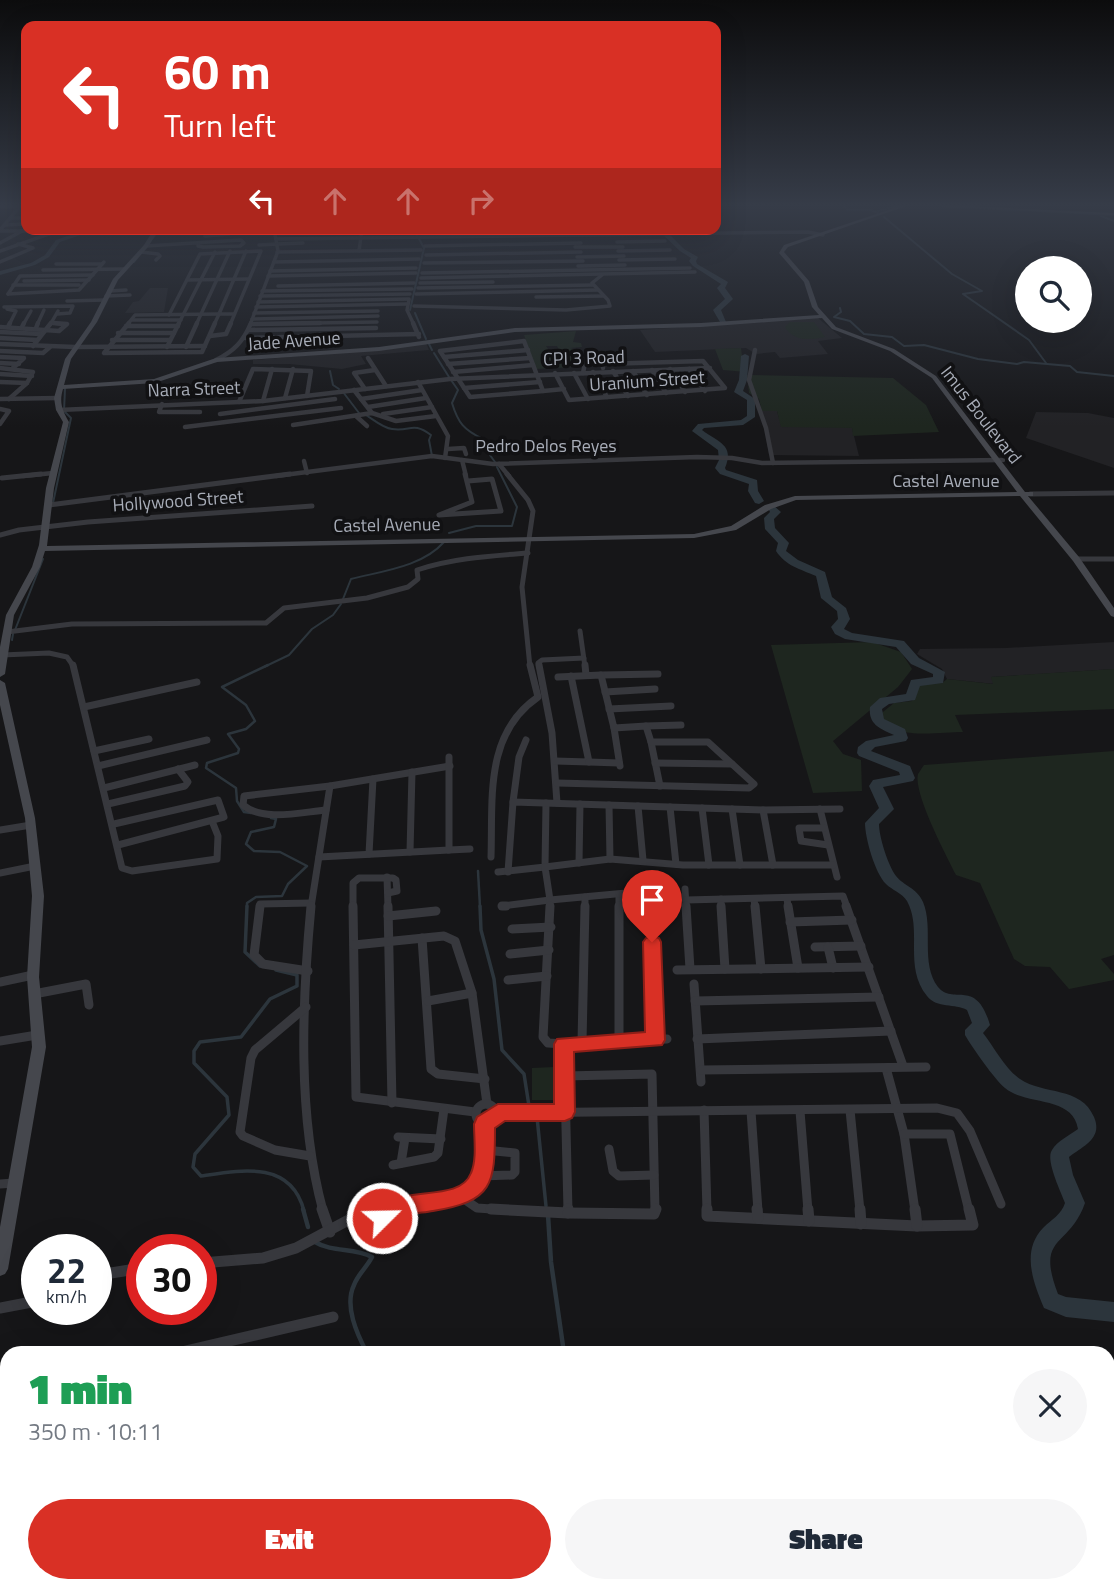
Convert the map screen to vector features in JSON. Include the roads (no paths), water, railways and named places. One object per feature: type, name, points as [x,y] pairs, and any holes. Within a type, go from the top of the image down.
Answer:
[{"type":"main road","points":[[0,674],[10,615],[36,566],[42,547],[53,473],[66,422],[59,410],[59,387],[68,359],[94,322],[106,296],[118,278]]},
{"type":"main road","name":"Imus Boulevard","points":[[804,278],[810,299],[837,330],[892,350],[934,377],[1000,460]]},
{"type":"main road","name":"Imus Boulevard","points":[[808,278],[820,307],[843,330],[897,349],[941,376],[1025,495],[1114,602]]},
{"type":"main road","name":"Jade Avenue","points":[[59,387],[155,381],[216,360],[379,349],[420,338],[520,330],[702,325],[824,316]]},
{"type":"main road","name":"Castel Avenue","points":[[42,547],[712,534],[744,523],[768,507],[795,498],[1025,495]]},
{"type":"main road","name":"Imus Boulevard","points":[[1080,559],[1114,614]]},
{"type":"main road","points":[[0,683],[4,728],[31,825],[38,896],[33,975],[38,1035],[37,1060],[0,1269]]},
{"type":"street","points":[[20,278],[8,293],[79,290],[89,280]]},
{"type":"street","points":[[216,360],[232,352],[245,338],[265,278]]},
{"type":"street","points":[[256,307],[390,278]]},
{"type":"street","points":[[375,335],[377,316],[413,278]]},
{"type":"street","points":[[409,314],[414,306],[418,278]]},
{"type":"street","points":[[245,338],[375,335],[420,338],[409,314],[418,278]]},
{"type":"street","points":[[424,278],[436,293],[438,307]]},
{"type":"street","points":[[519,309],[516,292],[523,278]]},
{"type":"street","points":[[533,278],[539,309]]},
{"type":"street","points":[[541,278],[556,296],[561,310]]},
{"type":"street","points":[[566,278],[598,290]]},
{"type":"street","points":[[414,306],[561,310],[610,306],[594,283],[577,278]]},
{"type":"street","points":[[594,283],[599,278]]},
{"type":"street","points":[[186,346],[218,279]]},
{"type":"street","points":[[182,317],[135,315],[104,353],[202,352],[234,279]]},
{"type":"street","points":[[169,315],[187,280],[249,279],[226,334],[209,336]]},
{"type":"street","points":[[14,283],[89,280]]},
{"type":"street","points":[[167,347],[203,280]]},
{"type":"street","points":[[14,283],[83,285]]},
{"type":"street","points":[[106,296],[126,290]]},
{"type":"street","points":[[499,292],[502,308]]},
{"type":"street","points":[[436,293],[516,292]]},
{"type":"street","points":[[453,293],[454,307]]},
{"type":"street","points":[[468,293],[470,307]]},
{"type":"street","points":[[483,293],[485,308]]},
{"type":"street","points":[[55,301],[130,295]]},
{"type":"street","points":[[556,296],[604,296]]},
{"type":"street","points":[[573,296],[578,309]]},
{"type":"street","points":[[589,296],[595,308]]},
{"type":"street","points":[[33,346],[53,323],[58,310],[16,312],[3,308],[73,306],[69,313],[57,314]]},
{"type":"street","points":[[256,307],[377,316]]},
{"type":"street","points":[[36,328],[44,310]]},
{"type":"street","points":[[22,327],[31,311]]},
{"type":"street","points":[[8,327],[16,312]]},
{"type":"street","points":[[132,320],[234,314]]},
{"type":"street","points":[[251,322],[377,316]]},
{"type":"street","points":[[248,330],[377,316]]},
{"type":"street","points":[[0,318],[13,318]]},
{"type":"street","points":[[0,327],[62,330],[67,324],[53,323]]},
{"type":"street","points":[[125,326],[178,326]]},
{"type":"street","points":[[0,332],[41,334]]},
{"type":"street","points":[[118,333],[174,333]]},
{"type":"street","points":[[0,338],[37,340]]},
{"type":"street","points":[[112,340],[170,340]]},
{"type":"street","points":[[544,391],[524,341],[440,351],[470,397],[564,390],[555,373]]},
{"type":"street","points":[[0,344],[75,348],[205,346]]},
{"type":"street","points":[[0,351],[41,353],[50,347]]},
{"type":"street","points":[[444,357],[528,350]]},
{"type":"street","points":[[755,351],[749,380],[766,428],[773,463]]},
{"type":"street","points":[[0,357],[24,358],[13,368]]},
{"type":"street","points":[[368,358],[386,386]]},
{"type":"street","points":[[448,364],[530,358]]},
{"type":"street","points":[[583,373],[586,358],[602,358],[603,372]]},
{"type":"street","points":[[603,365],[703,361],[710,368]]},
{"type":"street","points":[[0,365],[19,364]]},
{"type":"street","points":[[0,365],[32,370],[32,376],[27,383],[9,399]]},
{"type":"street","points":[[453,372],[533,365]]},
{"type":"street","name":"CPI 3 Road","points":[[386,386],[555,373],[710,368]]},
{"type":"street","name":"Uranium Street","points":[[564,390],[569,400],[724,388],[710,368]]},
{"type":"street","points":[[239,402],[251,369],[311,371],[307,396]]},
{"type":"street","points":[[263,401],[272,369]]},
{"type":"street","points":[[285,398],[293,369]]},
{"type":"street","points":[[670,369],[685,392]]},
{"type":"street","points":[[689,369],[705,391]]},
{"type":"street","points":[[365,389],[354,373],[375,370]]},
{"type":"street","points":[[652,370],[666,393]]},
{"type":"street","points":[[613,371],[628,396]]},
{"type":"street","points":[[632,371],[647,395]]},
{"type":"street","points":[[593,372],[607,397]]},
{"type":"street","points":[[574,373],[587,399]]},
{"type":"street","points":[[0,374],[32,376]]},
{"type":"street","points":[[0,382],[27,383]]},
{"type":"street","points":[[418,382],[448,436],[445,458]]},
{"type":"street","points":[[464,388],[540,382]]},
{"type":"street","name":"Narra Street","points":[[59,410],[263,401],[386,386]]},
{"type":"street","points":[[354,390],[372,413]]},
{"type":"street","points":[[361,399],[422,390]]},
{"type":"street","points":[[330,392],[346,416]]},
{"type":"street","points":[[0,399],[57,398]]},
{"type":"street","points":[[368,407],[426,398]]},
{"type":"street","points":[[220,414],[335,399]]},
{"type":"street","points":[[192,427],[204,402]]},
{"type":"street","points":[[216,424],[225,402]]},
{"type":"street","points":[[162,404],[159,412],[200,412]]},
{"type":"street","points":[[293,415],[295,425],[346,416],[432,407]]},
{"type":"street","points":[[185,428],[341,408]]},
{"type":"street","points":[[0,409],[9,411],[0,424]]},
{"type":"street","points":[[383,414],[399,421],[436,416]]},
{"type":"street","points":[[355,415],[367,426]]},
{"type":"street","points":[[448,449],[465,451],[472,446]]},
{"type":"street","name":"Pedro Delos Reyes","points":[[49,505],[415,458],[445,458],[499,464],[722,457],[773,463],[1000,460]]},
{"type":"street","points":[[439,515],[472,502],[462,460]]},
{"type":"street","points":[[304,461],[307,473]]},
{"type":"street","points":[[491,857],[496,764],[506,728],[524,707],[538,697],[529,661],[522,587],[533,510],[528,499],[499,464]]},
{"type":"street","points":[[2,478],[53,473]]},
{"type":"street","points":[[429,515],[501,511],[492,479],[468,481]]},
{"type":"street","points":[[1025,495],[1114,493]]},
{"type":"street","name":"Hollywood Street","points":[[0,536],[45,527],[114,519],[313,506]]},
{"type":"street","points":[[7,632],[72,624],[266,623],[284,608],[368,598],[408,587],[418,579],[417,570],[428,566],[460,558],[528,553]]},
{"type":"street","points":[[1080,559],[1114,559]]},
{"type":"street","points":[[0,615],[10,615]]},
{"type":"street","points":[[580,631],[586,675]]},
{"type":"street","points":[[2,655],[49,653],[67,657],[74,666],[114,824],[122,868],[126,870],[217,859],[218,836],[212,821]]},
{"type":"street","points":[[557,803],[555,761],[545,690],[538,663],[542,660],[584,658]]},
{"type":"street","points":[[558,677],[658,674]]},
{"type":"street","points":[[555,761],[620,764],[601,675]]},
{"type":"street","points":[[571,676],[589,762]]},
{"type":"street","points":[[84,707],[197,682]]},
{"type":"street","points":[[605,691],[655,690]]},
{"type":"street","points":[[609,709],[671,706]]},
{"type":"street","points":[[614,728],[681,725]]},
{"type":"street","points":[[646,726],[660,786]]},
{"type":"street","points":[[94,751],[149,739]]},
{"type":"street","points":[[98,766],[207,740]]},
{"type":"street","points":[[508,872],[519,757],[526,740]]},
{"type":"street","points":[[557,783],[754,786],[708,742],[651,742]]},
{"type":"street","points":[[449,757],[449,850]]},
{"type":"street","points":[[655,763],[733,764]]},
{"type":"street","points":[[104,788],[195,765]]},
{"type":"street","points":[[326,810],[255,813],[243,805],[244,796],[330,786],[450,766]]},
{"type":"street","points":[[108,804],[188,785],[178,769]]},
{"type":"street","points":[[410,852],[412,772]]},
{"type":"street","points":[[369,854],[373,779]]},
{"type":"street","points":[[330,786],[311,903],[306,1007],[306,1106],[310,1156],[322,1213],[330,1232]]},
{"type":"street","points":[[114,824],[218,800],[224,817],[118,845]]},
{"type":"street","points":[[513,802],[763,810],[840,809]]},
{"type":"street","points":[[546,803],[545,867],[551,926],[543,1037],[548,1043],[564,1044],[667,1039]]},
{"type":"street","points":[[579,863],[580,804]]},
{"type":"street","points":[[609,805],[610,859]]},
{"type":"street","points":[[638,806],[643,860]]},
{"type":"street","points":[[670,807],[676,864]]},
{"type":"street","points":[[702,808],[709,865]]},
{"type":"street","points":[[732,809],[740,865]]},
{"type":"street","points":[[820,809],[837,877]]},
{"type":"street","points":[[763,810],[773,865]]},
{"type":"street","points":[[0,830],[31,825]]},
{"type":"street","points":[[824,828],[799,828],[801,841],[828,845]]},
{"type":"street","points":[[319,857],[470,849]]},
{"type":"street","points":[[498,872],[610,859],[709,865],[833,865]]},
{"type":"street","points":[[0,873],[35,866]]},
{"type":"street","points":[[392,1103],[387,877],[359,878],[353,883],[355,1093],[360,1099],[392,1103],[444,1109],[475,1112]]},
{"type":"street","points":[[685,889],[690,969]]},
{"type":"street","points":[[502,906],[648,891],[651,894],[655,1040]]},
{"type":"street","points":[[618,895],[619,1041]]},
{"type":"street","points":[[686,900],[841,895],[903,1066]]},
{"type":"street","points":[[582,1042],[585,897]]},
{"type":"street","points":[[787,898],[798,968]]},
{"type":"street","points":[[721,899],[725,969]]},
{"type":"street","points":[[754,899],[761,969]]},
{"type":"street","points":[[308,971],[263,964],[254,955],[260,904],[311,903]]},
{"type":"street","points":[[388,916],[436,911]]},
{"type":"street","points":[[790,922],[852,920]]},
{"type":"street","points":[[512,929],[551,926]]},
{"type":"street","points":[[354,945],[444,936],[455,941],[472,993],[487,1104]]},
{"type":"street","points":[[422,938],[433,1072],[485,1079]]},
{"type":"street","points":[[814,947],[861,946]]},
{"type":"street","points":[[828,947],[833,968]]},
{"type":"street","points":[[510,954],[549,950]]},
{"type":"street","points":[[677,970],[869,967]]},
{"type":"street","points":[[0,982],[33,975]]},
{"type":"street","points":[[508,980],[547,976]]},
{"type":"street","points":[[33,994],[86,984],[89,1005]]},
{"type":"street","points":[[694,984],[701,1082]]},
{"type":"street","points":[[428,1001],[472,993]]},
{"type":"street","points":[[695,1001],[879,997]]},
{"type":"street","points":[[306,1007],[260,1043],[255,1050],[251,1058],[240,1132],[243,1136],[275,1150],[310,1156]]},
{"type":"street","points":[[697,1039],[891,1031]]},
{"type":"street","points":[[0,1041],[38,1035]]},
{"type":"street","points":[[564,1044],[568,1213]]},
{"type":"street","points":[[701,1070],[926,1067]]},
{"type":"street","points":[[886,1068],[904,1134],[917,1226]]},
{"type":"street","points":[[461,1197],[477,1208],[654,1214],[651,1073],[565,1076]]},
{"type":"street","points":[[475,1112],[479,1106],[487,1104],[495,1107],[498,1113]]},
{"type":"street","points":[[498,1113],[937,1108],[957,1113],[970,1131],[1001,1204]]},
{"type":"street","points":[[441,1139],[402,1137],[397,1164],[434,1157],[438,1153],[441,1139],[444,1109]]},
{"type":"street","points":[[704,1110],[705,1214],[861,1224],[970,1226],[973,1223],[950,1134],[904,1134]]},
{"type":"street","points":[[850,1110],[861,1224]]},
{"type":"street","points":[[751,1111],[758,1218]]},
{"type":"street","points":[[800,1111],[808,1221]]},
{"type":"street","points":[[475,1112],[478,1122],[485,1124],[496,1118],[498,1113]]},
{"type":"street","points":[[217,1262],[263,1258],[296,1248],[358,1217],[377,1219],[389,1214],[393,1208],[461,1197],[480,1181],[485,1150],[485,1124]]},
{"type":"street","points":[[609,1149],[613,1171],[620,1175],[654,1175]]},
{"type":"street","points":[[481,1176],[512,1175],[515,1172],[515,1153],[485,1150]]},
{"type":"street","points":[[0,1184],[15,1183]]},
{"type":"street","points":[[0,1308],[21,1304]]},
{"type":"street","points":[[207,1346],[333,1317]]},
{"type":"waterway","points":[[410,310],[417,278]]},
{"type":"waterway","points":[[716,278],[725,284],[721,288],[729,299],[717,310],[723,320]]},
{"type":"waterway","points":[[960,278],[982,291],[963,294],[1029,340],[1046,363]]},
{"type":"waterway","points":[[840,308],[841,312],[834,317],[850,321],[864,334],[892,337],[904,346],[924,345],[978,359],[1070,366],[1077,372],[1114,376]]},
{"type":"waterway","points":[[415,313],[426,339]]},
{"type":"waterway","points":[[428,342],[432,350]]},
{"type":"waterway","points":[[434,353],[449,377]]},
{"type":"waterway","points":[[745,356],[743,380],[738,392],[751,399],[751,417],[743,422],[701,426],[697,431],[722,449],[724,454],[720,468],[723,472],[754,482],[753,491],[759,501]]},
{"type":"waterway","points":[[330,371],[333,385],[339,389]]},
{"type":"waterway","points":[[451,380],[458,390],[452,403],[457,416],[466,429],[483,439],[484,447],[495,462]]},
{"type":"waterway","points":[[53,503],[71,418],[64,411],[65,389]]},
{"type":"waterway","points":[[343,392],[359,413]]},
{"type":"waterway","points":[[366,415],[389,428],[415,428],[425,431],[431,435],[429,440],[432,456]]},
{"type":"waterway","points":[[449,533],[476,526],[512,526],[517,507],[497,467]]},
{"type":"waterway","points":[[773,508],[776,512],[769,518],[770,529],[784,543],[781,551],[794,563],[821,574],[827,598],[842,610],[844,619],[837,627],[839,631],[849,636],[900,644],[915,661],[939,672],[939,680],[915,683],[911,697],[885,701],[876,707],[878,721],[900,732],[901,738],[871,744],[863,750],[864,753],[905,769],[908,778],[878,783],[876,786],[887,809],[872,823],[872,835],[888,877],[915,902],[919,913],[923,970],[933,992],[939,997],[960,1000],[973,1006],[981,1025],[974,1030],[974,1035],[1011,1083],[1070,1103],[1079,1109],[1086,1119],[1088,1132],[1059,1154],[1063,1175],[1075,1203],[1071,1215],[1046,1240],[1040,1266],[1051,1301],[1066,1307],[1114,1312]]},
{"type":"waterway","points":[[343,599],[351,579],[413,563],[444,542]]},
{"type":"waterway","points":[[15,630],[43,559]]},
{"type":"waterway","points":[[264,667],[289,655],[312,629],[333,615],[341,604]]},
{"type":"waterway","points":[[12,640],[13,634]]},
{"type":"waterway","points":[[251,813],[244,812],[237,801],[236,788],[206,768],[207,763],[238,753],[239,749],[228,734],[246,729],[255,721],[246,705],[222,687],[268,665]]},
{"type":"waterway","points":[[247,906],[247,903],[256,897],[282,896],[288,884],[307,866],[280,852],[254,851],[246,844],[251,832],[274,827],[276,819],[271,818]]},
{"type":"waterway","points":[[478,871],[480,907]]},
{"type":"waterway","points":[[247,906],[245,952],[260,966]]},
{"type":"waterway","points":[[480,906],[481,930],[494,979],[502,1050],[524,1074],[529,1106]]},
{"type":"waterway","points":[[276,970],[297,975],[297,986],[270,999],[241,1037],[200,1042],[194,1051],[194,1063],[227,1097],[229,1115],[195,1154],[193,1167],[201,1176],[248,1171],[276,1176],[288,1183],[304,1211]]},
{"type":"waterway","points":[[537,1117],[546,1206]]},
{"type":"waterway","points":[[303,1209],[308,1227]]},
{"type":"waterway","points":[[548,1215],[551,1262],[563,1346]]},
{"type":"waterway","points":[[315,1242],[329,1248],[372,1257],[356,1281],[350,1302],[356,1329],[364,1346]]}]
